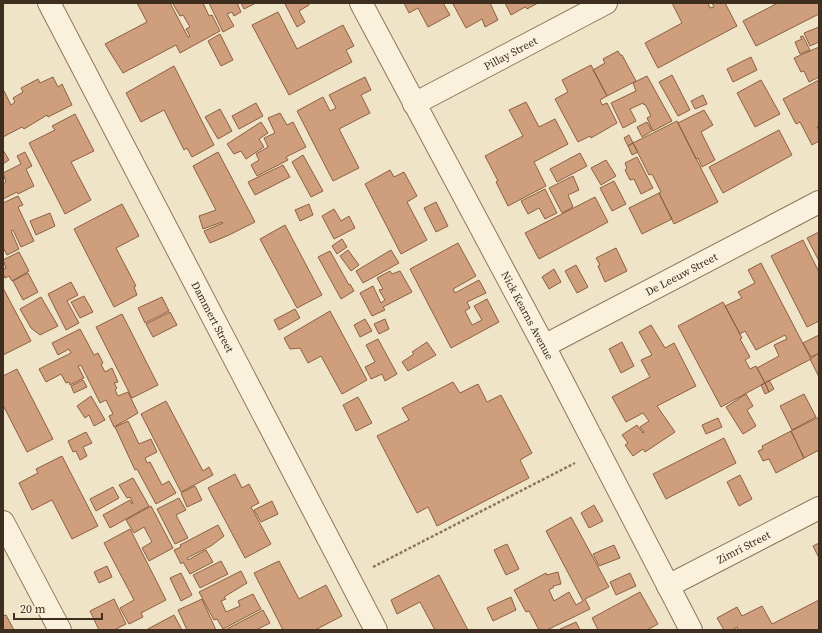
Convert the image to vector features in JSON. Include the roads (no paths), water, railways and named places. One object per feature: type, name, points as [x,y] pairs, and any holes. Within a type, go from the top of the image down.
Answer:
[{"type":"street","name":"Dammert Street","points":[[49,3],[376,630]]},
{"type":"street","name":"Nick Kearns Avenue","points":[[361,3],[544,346],[691,630]]},
{"type":"street","name":"Pillay Street","points":[[414,104],[606,3]]},
{"type":"street","name":"De Leeuw Street","points":[[544,346],[819,202]]},
{"type":"street","name":"Zimri Street","points":[[668,586],[819,508]]},
{"type":"street","points":[[3,522],[60,630]]}]
